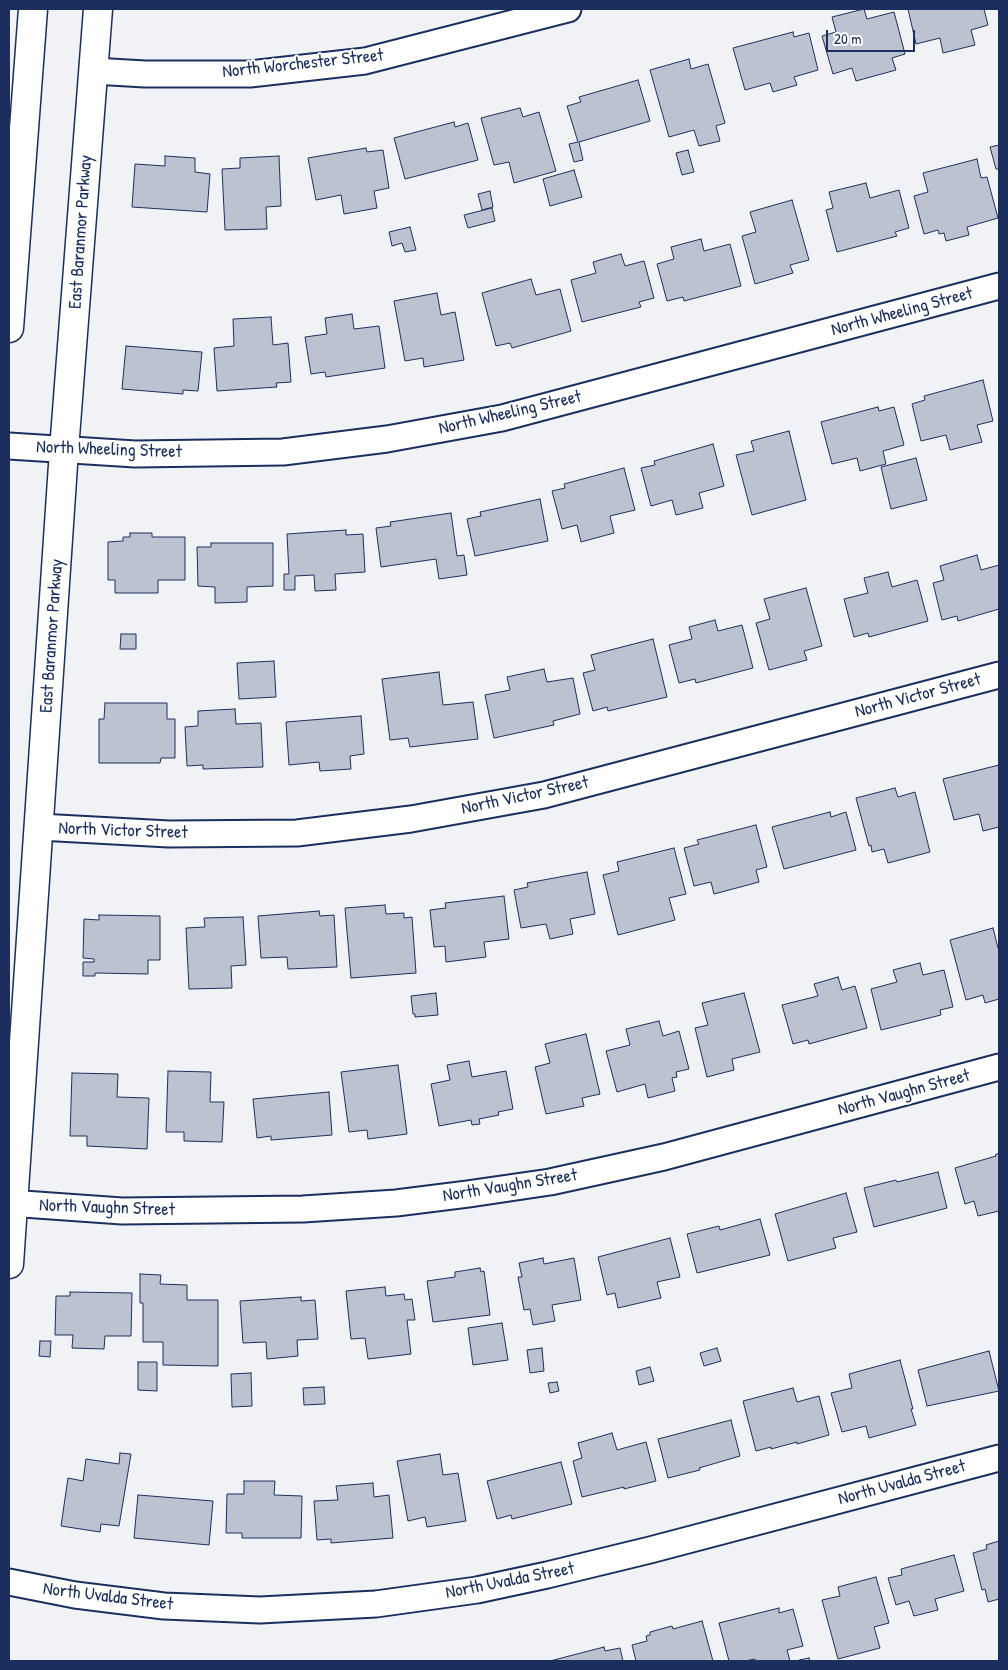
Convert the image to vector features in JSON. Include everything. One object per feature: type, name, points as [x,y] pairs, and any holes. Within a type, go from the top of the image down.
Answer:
[{"type":"street","points":[[9,328],[33,9]]},
{"type":"street","name":"East Baranmor Parkway","points":[[9,1264],[11,1204],[64,450],[98,9]]},
{"type":"street","name":"North Worchester Street","points":[[93,71],[146,74],[250,74],[365,61],[568,9]]},
{"type":"street","name":"North Wheeling Street","points":[[9,446],[135,454],[283,452],[387,439],[502,418],[999,286]]},
{"type":"street","name":"North Victor Street","points":[[39,827],[169,834],[297,833],[411,819],[544,795],[999,675]]},
{"type":"street","name":"North Vaughn Street","points":[[11,1204],[122,1211],[303,1209],[396,1203],[468,1194],[550,1182],[664,1157],[999,1067]]},
{"type":"street","name":"North Uvalda Street","points":[[9,1582],[75,1595],[164,1606],[260,1610],[376,1604],[477,1590],[547,1575],[650,1550],[999,1458]]},
{"type":"building","points":[[864,9],[867,19],[894,12],[905,54],[892,58],[896,70],[856,81],[852,68],[833,74],[822,36],[836,32],[832,17]]},
{"type":"building","points":[[908,9],[984,9],[988,25],[971,30],[975,45],[943,53],[940,38],[916,44]]},
{"type":"building","points":[[793,32],[794,37],[809,33],[818,70],[794,77],[797,85],[773,92],[770,83],[745,90],[733,48]]},
{"type":"building","points":[[689,59],[691,69],[708,64],[725,123],[716,126],[720,141],[699,146],[694,130],[669,137],[650,70]]},
{"type":"building","points":[[638,80],[650,121],[579,142],[583,160],[574,162],[569,144],[578,142],[567,106],[581,102],[579,97]]},
{"type":"building","points":[[520,108],[523,117],[539,112],[556,171],[514,183],[509,162],[494,165],[481,118]]},
{"type":"building","points":[[454,122],[455,127],[468,123],[478,160],[405,179],[394,138]]},
{"type":"building","points":[[999,145],[999,169],[996,169],[990,147]]},
{"type":"building","points":[[366,148],[367,152],[383,150],[389,188],[374,191],[377,208],[344,214],[341,195],[316,200],[308,158]]},
{"type":"building","points":[[688,150],[694,172],[682,175],[676,153]]},
{"type":"building","points":[[165,156],[195,158],[195,172],[210,174],[207,212],[132,207],[135,164],[165,166]]},
{"type":"building","points":[[279,156],[281,206],[266,207],[267,229],[225,230],[222,169],[240,168],[240,158]]},
{"type":"building","points":[[977,159],[981,178],[987,177],[998,218],[967,227],[969,235],[946,241],[944,233],[939,234],[938,230],[924,234],[914,196],[928,192],[923,173]]},
{"type":"building","points":[[574,170],[582,197],[550,206],[543,179]]},
{"type":"building","points":[[866,183],[870,198],[899,190],[909,228],[895,232],[897,236],[837,252],[826,210],[833,208],[829,192]]},
{"type":"building","points":[[490,191],[493,207],[482,210],[478,194]]},
{"type":"building","points":[[792,200],[809,260],[790,265],[793,273],[755,284],[742,236],[756,232],[750,212]]},
{"type":"building","points":[[492,208],[495,221],[468,228],[464,215]]},
{"type":"building","points":[[410,227],[416,250],[405,252],[402,243],[392,246],[389,232]]},
{"type":"building","points":[[701,239],[704,251],[730,244],[741,286],[684,301],[683,297],[667,301],[657,264],[674,259],[671,247]]},
{"type":"building","points":[[621,254],[625,266],[644,261],[654,298],[639,302],[641,307],[582,322],[571,280],[596,273],[593,262]]},
{"type":"building","points":[[531,279],[536,295],[560,289],[571,331],[512,348],[510,343],[496,346],[482,293]]},
{"type":"building","points":[[437,293],[441,315],[455,312],[464,360],[424,367],[423,358],[405,361],[394,301]]},
{"type":"building","points":[[352,314],[354,329],[379,326],[385,368],[326,377],[325,372],[311,374],[305,337],[327,334],[325,318]]},
{"type":"building","points":[[271,317],[273,345],[288,343],[291,382],[276,383],[277,387],[217,391],[214,348],[234,346],[233,319]]},
{"type":"building","points":[[126,346],[202,352],[198,391],[183,390],[183,394],[122,389]]},
{"type":"building","points":[[983,380],[993,421],[977,425],[982,442],[950,450],[946,435],[921,441],[912,404],[925,400],[924,396]]},
{"type":"building","points":[[878,407],[879,411],[894,407],[904,445],[883,451],[886,464],[860,471],[857,458],[832,464],[821,422]]},
{"type":"building","points":[[789,431],[806,500],[752,515],[736,455],[754,451],[751,441]]},
{"type":"building","points":[[713,444],[724,486],[699,493],[703,508],[676,515],[672,500],[651,506],[641,468],[655,465],[654,461]]},
{"type":"building","points":[[916,458],[927,500],[891,509],[881,467]]},
{"type":"building","points":[[624,468],[635,510],[610,516],[614,533],[581,542],[577,525],[562,529],[552,491],[565,488],[564,484]]},
{"type":"building","points":[[540,499],[548,541],[475,556],[467,519],[481,516],[480,512]]},
{"type":"building","points":[[451,513],[457,556],[464,555],[467,575],[439,579],[436,559],[381,567],[376,528],[391,526],[390,522]]},
{"type":"building","points":[[346,530],[346,535],[363,534],[365,572],[335,574],[336,590],[315,591],[314,575],[295,576],[295,590],[284,590],[284,574],[289,574],[287,534]]},
{"type":"building","points":[[130,533],[152,533],[152,537],[185,537],[185,580],[158,580],[158,593],[115,593],[115,580],[108,580],[108,542],[123,541],[123,537],[130,537]]},
{"type":"building","points":[[211,543],[273,543],[273,586],[247,587],[247,602],[215,603],[215,587],[198,586],[197,547],[211,547]]},
{"type":"building","points":[[977,555],[981,570],[999,565],[999,609],[958,621],[957,616],[942,620],[933,583],[944,580],[940,566]]},
{"type":"building","points":[[888,572],[892,587],[917,580],[928,621],[869,637],[868,633],[854,637],[844,599],[868,593],[864,578]]},
{"type":"building","points":[[806,588],[822,646],[804,651],[807,660],[769,670],[756,623],[770,619],[764,599]]},
{"type":"building","points":[[715,620],[718,631],[742,625],[753,668],[696,683],[695,679],[679,683],[669,645],[692,639],[689,627]]},
{"type":"building","points":[[121,634],[136,634],[136,649],[120,649]]},
{"type":"building","points":[[653,639],[667,697],[608,711],[607,707],[593,711],[583,673],[595,670],[591,655]]},
{"type":"building","points":[[274,661],[276,697],[239,699],[237,663]]},
{"type":"building","points":[[544,669],[547,682],[573,678],[580,714],[553,721],[554,725],[494,738],[485,695],[510,690],[507,677]]},
{"type":"building","points":[[439,672],[443,705],[473,702],[478,739],[410,747],[408,738],[390,740],[382,679]]},
{"type":"building","points":[[105,703],[167,703],[167,719],[175,719],[175,758],[161,758],[160,763],[99,763],[99,719],[104,719]]},
{"type":"building","points":[[235,709],[236,724],[261,723],[263,767],[203,769],[203,765],[187,766],[185,727],[198,726],[198,711]]},
{"type":"building","points":[[361,716],[364,754],[350,756],[351,769],[320,771],[319,762],[289,765],[286,722]]},
{"type":"building","points":[[999,765],[999,827],[983,831],[979,814],[954,820],[943,779]]},
{"type":"building","points":[[895,788],[898,797],[915,792],[930,852],[888,863],[884,849],[872,852],[871,845],[869,846],[856,798]]},
{"type":"building","points":[[830,812],[831,817],[846,812],[856,850],[784,869],[772,827]]},
{"type":"building","points":[[756,825],[767,867],[756,870],[759,882],[714,894],[711,882],[694,886],[684,848],[699,844],[697,840]]},
{"type":"building","points":[[674,848],[686,894],[669,898],[675,920],[618,935],[603,875],[619,871],[617,862]]},
{"type":"building","points":[[587,872],[595,914],[570,919],[573,934],[550,939],[546,924],[521,928],[514,890],[528,887],[527,883]]},
{"type":"building","points":[[504,896],[509,939],[484,942],[486,957],[446,962],[445,946],[434,947],[430,910],[446,908],[445,903]]},
{"type":"building","points":[[385,905],[386,914],[404,913],[404,918],[412,917],[416,973],[351,978],[345,908]]},
{"type":"building","points":[[319,911],[320,916],[334,915],[337,967],[288,969],[287,957],[261,958],[258,916]]},
{"type":"building","points":[[99,915],[160,916],[160,960],[148,960],[148,974],[95,973],[95,976],[83,976],[83,962],[94,962],[94,959],[83,958],[84,919],[99,920]]},
{"type":"building","points":[[243,917],[246,965],[231,966],[232,988],[189,989],[186,928],[205,927],[204,918]]},
{"type":"building","points":[[993,928],[999,947],[999,999],[985,1003],[983,995],[966,1000],[950,940]]},
{"type":"building","points":[[920,963],[923,975],[944,970],[953,1007],[940,1010],[941,1015],[881,1030],[871,989],[897,982],[893,970]]},
{"type":"building","points":[[838,977],[842,990],[855,986],[867,1028],[809,1044],[808,1040],[793,1044],[782,1005],[818,996],[814,984]]},
{"type":"building","points":[[436,993],[438,1015],[415,1017],[411,996]]},
{"type":"building","points":[[744,993],[760,1052],[732,1059],[734,1070],[707,1077],[695,1028],[708,1025],[702,1003]]},
{"type":"building","points":[[659,1021],[663,1036],[679,1031],[689,1069],[676,1072],[677,1077],[672,1078],[675,1091],[648,1098],[645,1084],[617,1092],[606,1051],[630,1045],[626,1029]]},
{"type":"building","points":[[586,1034],[600,1094],[582,1098],[584,1106],[546,1114],[535,1067],[550,1063],[545,1044]]},
{"type":"building","points":[[469,1061],[472,1077],[506,1071],[513,1109],[498,1112],[499,1115],[479,1119],[480,1124],[472,1125],[471,1120],[439,1126],[431,1084],[450,1080],[447,1065]]},
{"type":"building","points":[[398,1065],[407,1134],[368,1139],[367,1130],[349,1132],[341,1072]]},
{"type":"building","points":[[168,1071],[211,1072],[210,1102],[224,1102],[222,1142],[184,1141],[184,1132],[166,1132]]},
{"type":"building","points":[[72,1073],[118,1074],[117,1097],[149,1098],[147,1149],[87,1146],[87,1136],[70,1136]]},
{"type":"building","points":[[329,1092],[332,1135],[271,1140],[271,1136],[257,1138],[253,1099]]},
{"type":"building","points":[[999,1153],[999,1211],[978,1216],[974,1201],[965,1204],[955,1168],[996,1156]]},
{"type":"building","points":[[938,1172],[947,1208],[874,1227],[864,1188]]},
{"type":"building","points":[[846,1193],[857,1232],[833,1238],[836,1248],[788,1261],[775,1214]]},
{"type":"building","points":[[760,1219],[770,1255],[697,1273],[687,1234],[719,1226],[720,1230]]},
{"type":"building","points":[[670,1238],[680,1277],[657,1282],[661,1298],[618,1308],[615,1293],[607,1295],[598,1257]]},
{"type":"building","points":[[543,1258],[544,1264],[574,1258],[581,1300],[552,1305],[555,1321],[533,1325],[530,1309],[524,1310],[518,1277],[522,1277],[519,1263]]},
{"type":"building","points":[[480,1268],[481,1272],[484,1271],[490,1315],[433,1322],[427,1281],[455,1277],[455,1272]]},
{"type":"building","points":[[140,1274],[161,1275],[160,1284],[187,1285],[187,1300],[218,1300],[218,1366],[163,1365],[163,1342],[143,1342],[143,1303],[140,1303]]},
{"type":"building","points":[[385,1287],[386,1296],[404,1294],[405,1300],[412,1299],[415,1320],[407,1320],[411,1354],[368,1359],[365,1338],[351,1339],[346,1291]]},
{"type":"building","points":[[70,1292],[132,1293],[131,1336],[105,1336],[104,1349],[72,1348],[73,1335],[55,1335],[56,1296],[70,1296]]},
{"type":"building","points":[[301,1297],[301,1301],[315,1300],[318,1339],[297,1340],[298,1356],[267,1359],[266,1342],[243,1343],[240,1301]]},
{"type":"building","points":[[502,1323],[508,1360],[473,1365],[468,1328]]},
{"type":"building","points":[[40,1341],[51,1341],[50,1357],[39,1356]]},
{"type":"building","points":[[542,1348],[544,1371],[530,1373],[527,1350]]},
{"type":"building","points":[[717,1348],[721,1361],[704,1366],[700,1353]]},
{"type":"building","points":[[989,1351],[999,1391],[927,1406],[918,1370]]},
{"type":"building","points":[[900,1360],[916,1425],[869,1438],[866,1426],[842,1432],[831,1393],[852,1388],[849,1374]]},
{"type":"building","points":[[138,1362],[157,1362],[157,1391],[138,1390]]},
{"type":"building","points":[[650,1367],[654,1381],[639,1385],[636,1371]]},
{"type":"building","points":[[251,1373],[252,1406],[232,1407],[231,1374]]},
{"type":"building","points":[[557,1382],[559,1391],[550,1393],[548,1383]]},
{"type":"building","points":[[324,1387],[325,1404],[304,1405],[303,1388]]},
{"type":"building","points":[[793,1388],[797,1402],[819,1396],[829,1435],[797,1444],[797,1442],[756,1451],[743,1401]]},
{"type":"building","points":[[731,1420],[740,1456],[699,1468],[700,1470],[668,1478],[658,1439]]},
{"type":"building","points":[[612,1433],[617,1450],[646,1442],[656,1481],[582,1497],[573,1461],[582,1458],[578,1443]]},
{"type":"building","points":[[120,1453],[131,1454],[119,1526],[101,1524],[100,1532],[61,1526],[68,1478],[83,1481],[86,1459],[119,1464]]},
{"type":"building","points":[[440,1454],[443,1475],[458,1473],[466,1521],[427,1527],[425,1517],[408,1521],[397,1461]]},
{"type":"building","points":[[561,1462],[572,1504],[512,1519],[511,1515],[497,1519],[487,1481]]},
{"type":"building","points":[[244,1481],[275,1481],[274,1495],[302,1496],[301,1538],[242,1538],[242,1533],[226,1533],[227,1494],[244,1494]]},
{"type":"building","points":[[373,1483],[374,1497],[389,1495],[393,1538],[331,1543],[331,1539],[317,1540],[314,1501],[338,1500],[336,1486]]},
{"type":"building","points":[[138,1495],[213,1501],[209,1545],[134,1538]]},
{"type":"building","points":[[999,1541],[999,1599],[988,1602],[985,1589],[982,1590],[973,1553],[987,1549],[986,1545]]},
{"type":"building","points":[[954,1555],[964,1591],[935,1599],[938,1610],[914,1616],[909,1601],[896,1605],[888,1578],[902,1575],[901,1569]]},
{"type":"building","points":[[876,1577],[889,1623],[874,1627],[880,1648],[838,1659],[822,1600],[840,1596],[838,1587]]},
{"type":"building","points":[[779,1608],[779,1613],[793,1609],[803,1646],[787,1650],[790,1661],[755,1661],[755,1659],[729,1661],[719,1623]]},
{"type":"building","points":[[702,1621],[713,1661],[636,1661],[632,1645],[647,1641],[646,1636],[650,1635],[650,1632],[672,1626],[673,1629]]},
{"type":"building","points":[[604,1647],[605,1651],[620,1648],[623,1661],[550,1661]]},
{"type":"building","points":[[809,1658],[810,1661],[799,1661],[799,1660]]}]
